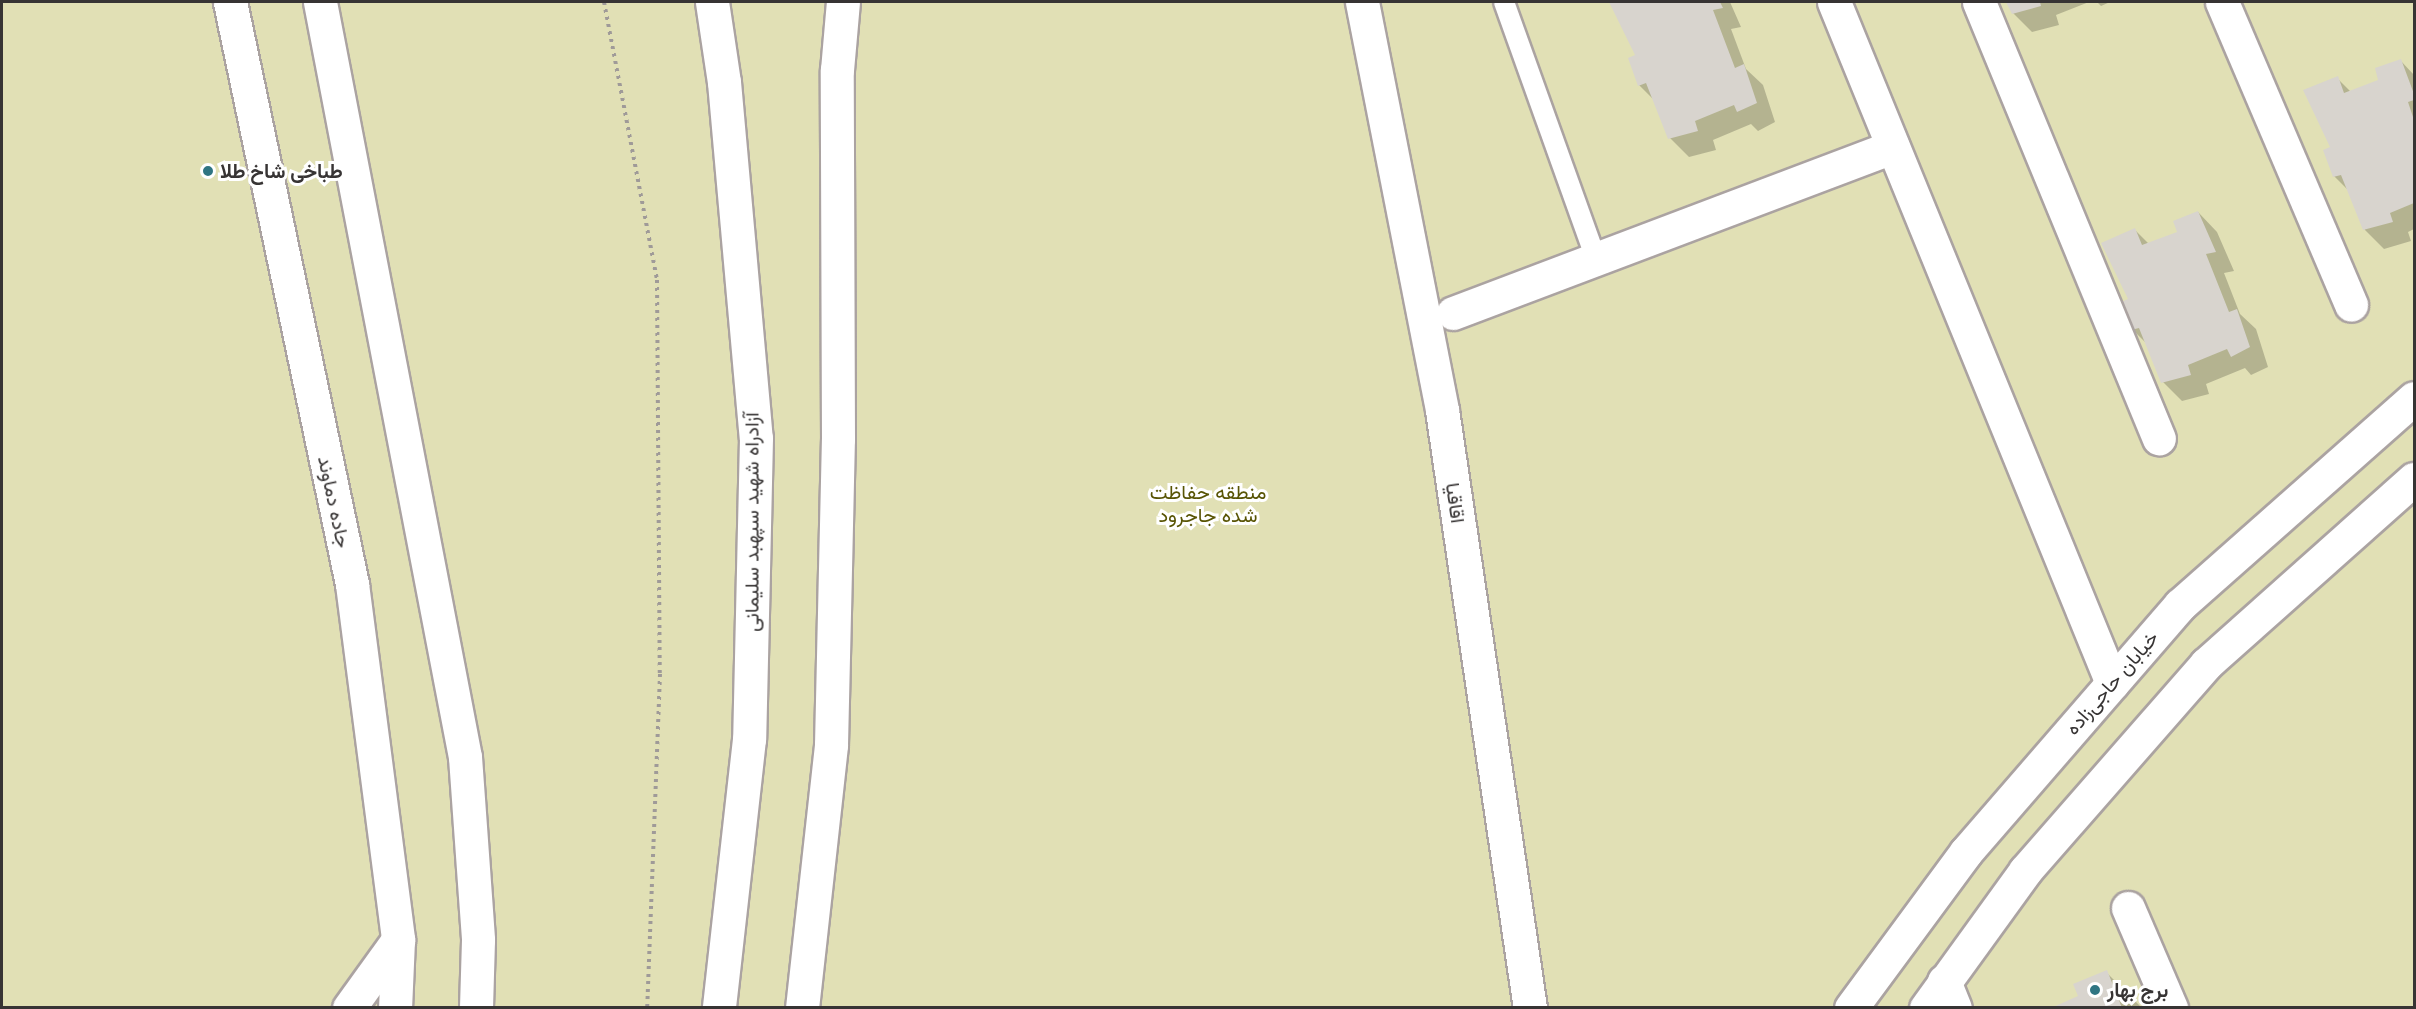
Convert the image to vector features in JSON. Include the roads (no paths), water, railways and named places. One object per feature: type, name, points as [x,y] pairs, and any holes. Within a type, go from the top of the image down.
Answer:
[{"type":"main road","name":"جاده دماوند","points":[[230,2],[352,584],[398,940],[395,1008]]},
{"type":"main road","points":[[320,2],[465,757],[478,940],[476,1008]]},
{"type":"main road","name":"آزادراه شهید سپهبد سلیمانی","points":[[712,2],[724,82],[756,438],[749,739],[719,1008]]},
{"type":"main road","points":[[802,1008],[831,745],[838,439],[837,70],[843,2]]},
{"type":"main road","name":"اقاقیا","points":[[1362,2],[1442,410],[1530,1008]]},
{"type":"main road","points":[[1834,2],[2112,683]]},
{"type":"main road","points":[[1979,2],[2159,438]]},
{"type":"main road","points":[[2222,2],[2351,305]]},
{"type":"main road","points":[[1453,313],[1893,147]]},
{"type":"main road","name":"خیابان حاجی‌زاده","points":[[1851,1008],[1966,852],[2180,605],[2415,398]]},
{"type":"main road","points":[[1926,1008],[1950,994],[2025,871],[2206,664],[2415,479]]},
{"type":"main road","points":[[2128,908],[2171,1008]]},
{"type":"main road","points":[[349,1008],[398,940]]},
{"type":"lane","points":[[1504,2],[1596,259]]},
{"type":"place","name":"طباخی شاخ طلا","points":[[208,171]]},
{"type":"place","name":"برج بهار","points":[[2095,990]]},
{"type":"park label","name":"منطقه حفاظت شده جاجرود","points":[[1208,504]]}]
